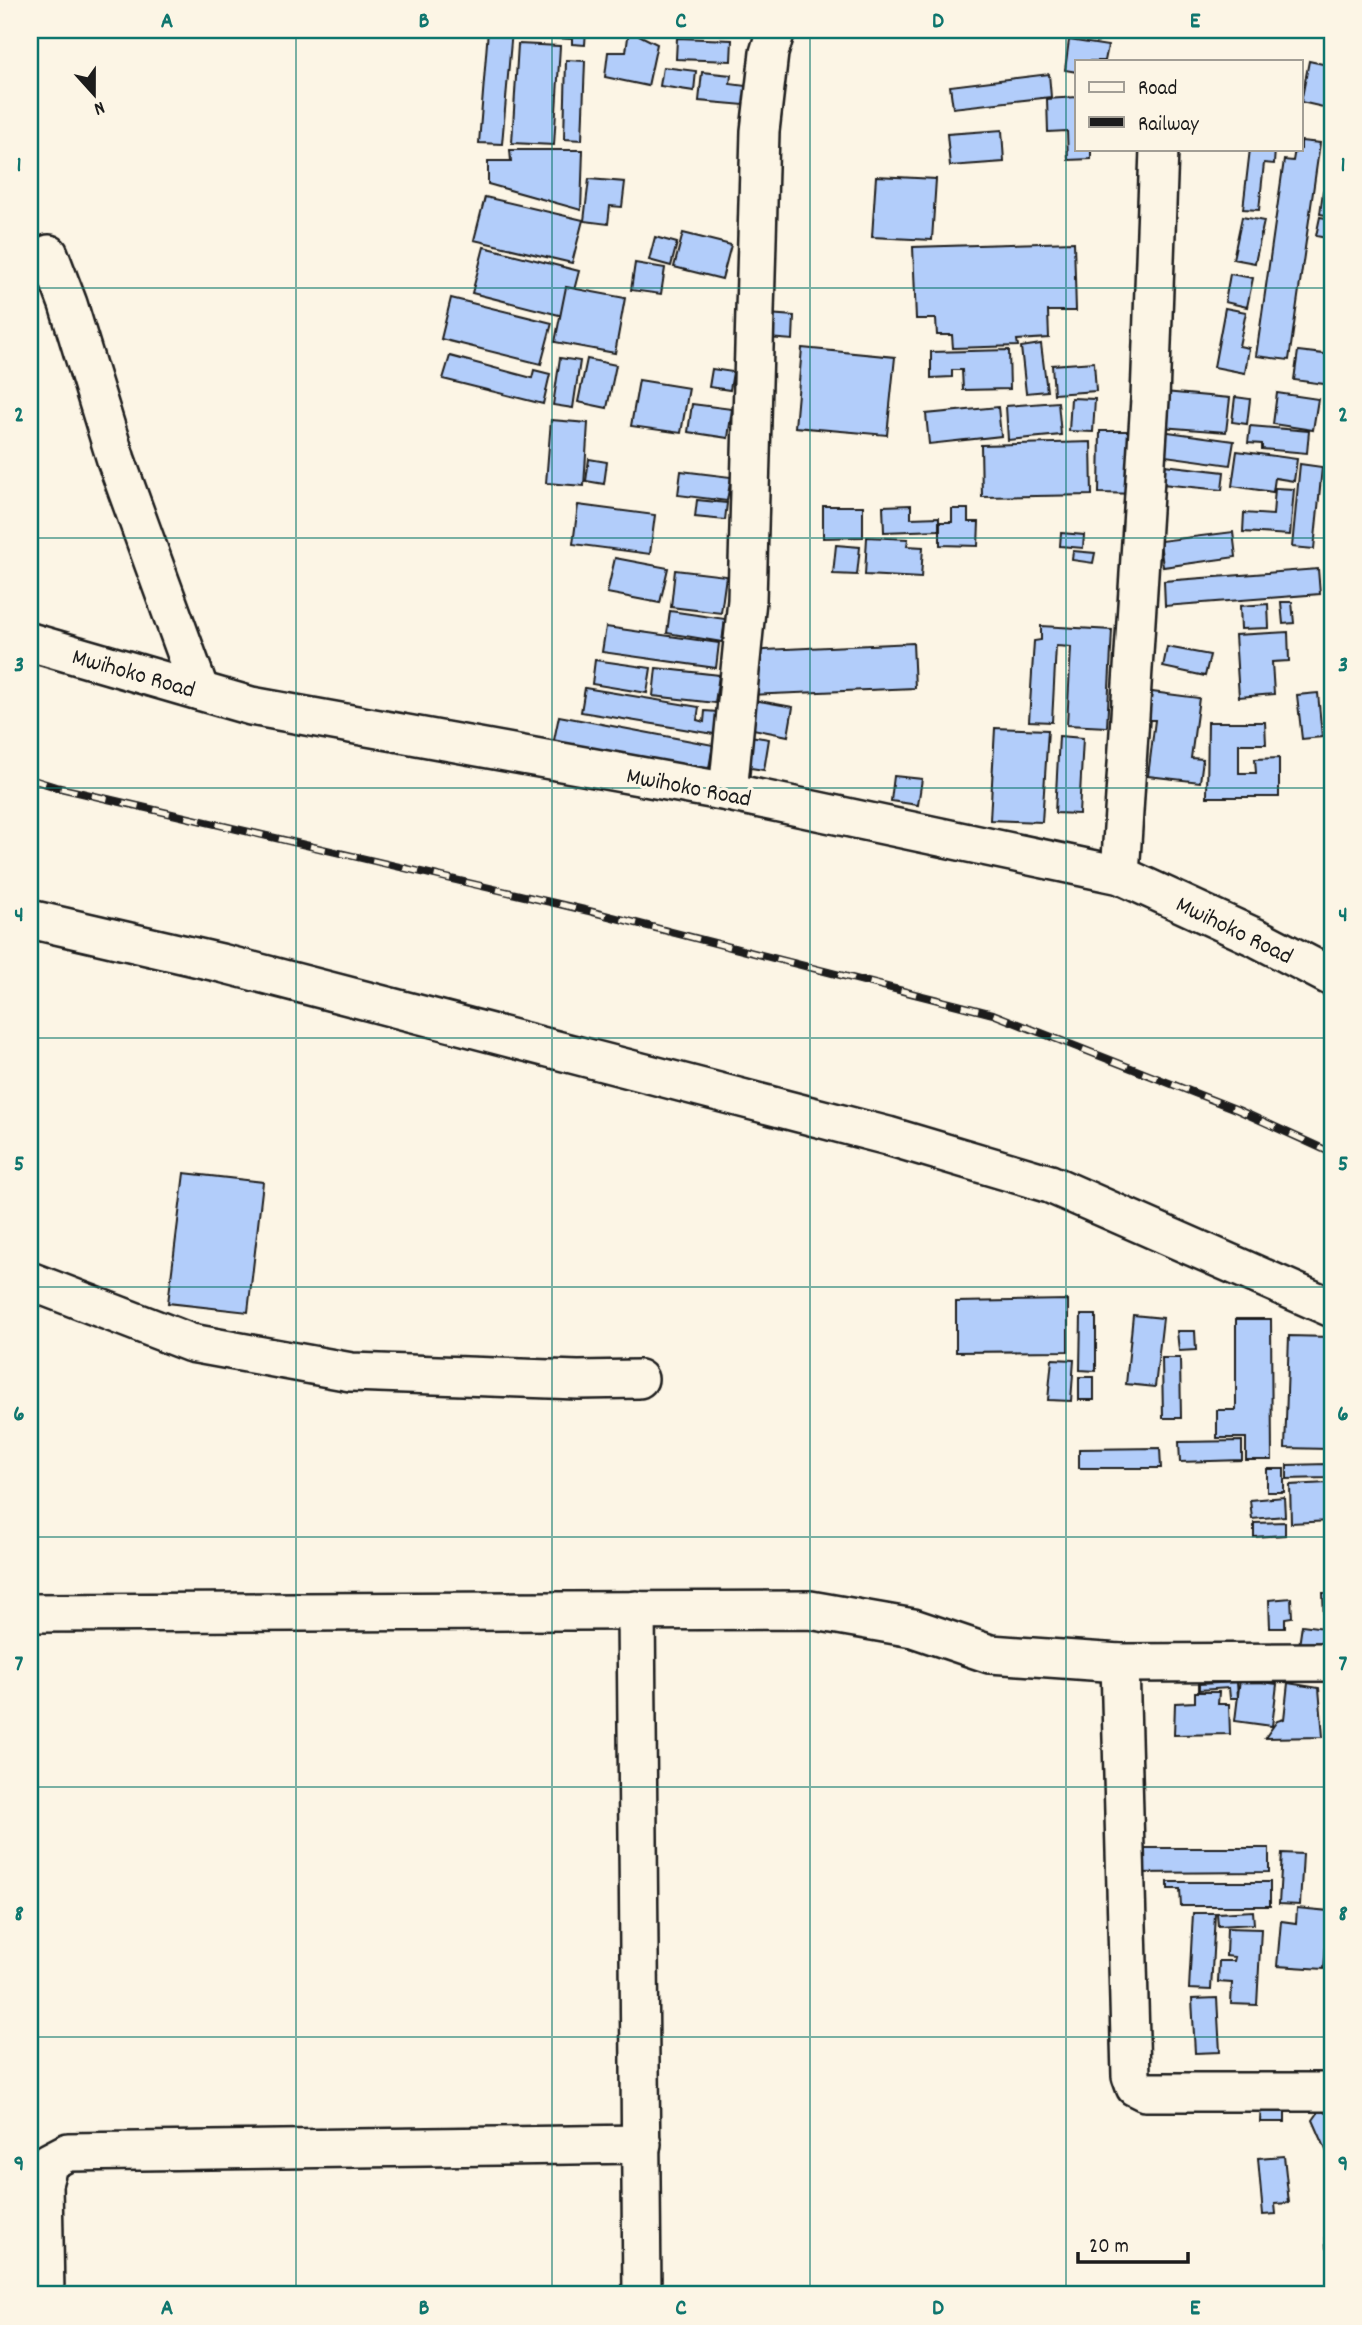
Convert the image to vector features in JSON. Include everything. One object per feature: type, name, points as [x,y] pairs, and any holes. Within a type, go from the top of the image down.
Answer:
[{"type":"street","points":[[728,792],[747,600],[760,131],[769,53],[776,30]]},
{"type":"street","points":[[1120,875],[1150,399],[1159,150]]},
{"type":"street","points":[[49,254],[68,304],[116,460],[200,691]]},
{"type":"street","name":"Mwihoko Road","points":[[30,642],[251,706],[728,792],[1120,875],[1259,939],[1332,978]]},
{"type":"street","points":[[30,919],[222,963],[888,1136],[1050,1184],[1332,1308]]},
{"type":"street","points":[[30,1281],[191,1343],[351,1372],[578,1380],[639,1379]]},
{"type":"street","points":[[636,1610],[642,2295]]},
{"type":"street","points":[[30,1613],[810,1610],[913,1629],[990,1654],[1120,1663],[1332,1662]]},
{"type":"street","points":[[1120,1663],[1131,2076],[1135,2087],[1145,2092],[1332,2092]]},
{"type":"street","points":[[45,2295],[43,2184],[49,2162],[68,2152],[642,2144]]},
{"type":"building","points":[[488,30],[512,30],[502,144],[479,143]]},
{"type":"building","points":[[520,30],[586,30],[585,45],[572,44],[572,39],[535,37],[536,31]]},
{"type":"building","points":[[629,30],[657,44],[648,86],[605,77],[608,52],[626,52]]},
{"type":"building","points":[[678,30],[742,30],[742,35]]},
{"type":"building","points":[[677,38],[732,40],[731,61],[676,59]]},
{"type":"building","points":[[1069,40],[1108,46],[1105,60],[1075,60],[1075,72],[1065,70]]},
{"type":"building","points":[[518,44],[560,46],[554,145],[512,143]]},
{"type":"building","points":[[566,60],[585,61],[582,140],[564,139]]},
{"type":"building","points":[[1309,61],[1332,66],[1332,109],[1302,102]]},
{"type":"building","points":[[663,67],[696,71],[694,91],[660,86]]},
{"type":"building","points":[[702,72],[731,75],[730,84],[746,86],[744,105],[699,101]]},
{"type":"building","points":[[1049,74],[1051,97],[953,108],[950,86]]},
{"type":"building","points":[[1075,97],[1075,150],[1091,150],[1091,159],[1068,160],[1067,131],[1048,132],[1047,99]]},
{"type":"building","points":[[1332,122],[1332,149],[1326,148]]},
{"type":"building","points":[[1002,130],[1004,162],[950,166],[947,134]]},
{"type":"building","points":[[1302,141],[1320,143],[1289,360],[1256,356],[1284,160],[1293,161],[1295,150],[1302,150]]},
{"type":"building","points":[[510,150],[583,150],[581,210],[488,184],[488,161],[511,161]]},
{"type":"building","points":[[1250,150],[1275,150],[1274,164],[1264,163],[1259,210],[1243,209]]},
{"type":"building","points":[[876,176],[936,179],[932,240],[872,237]]},
{"type":"building","points":[[589,179],[625,182],[622,207],[610,206],[608,224],[584,221]]},
{"type":"building","points":[[1323,191],[1332,193],[1332,216],[1320,214]]},
{"type":"building","points":[[485,197],[583,220],[572,263],[474,240]]},
{"type":"building","points":[[1242,217],[1264,221],[1255,263],[1233,259]]},
{"type":"building","points":[[1320,217],[1332,219],[1332,239],[1316,236]]},
{"type":"building","points":[[683,233],[731,245],[722,279],[674,267]]},
{"type":"building","points":[[655,237],[677,243],[671,266],[649,260]]},
{"type":"building","points":[[1074,242],[1076,311],[1048,311],[1049,338],[1017,340],[1018,346],[953,348],[952,335],[937,335],[936,319],[916,319],[913,247]]},
{"type":"building","points":[[484,247],[579,271],[567,317],[472,293]]},
{"type":"building","points":[[635,263],[665,268],[661,294],[631,290]]},
{"type":"building","points":[[1230,274],[1253,278],[1247,307],[1225,302]]},
{"type":"building","points":[[566,287],[625,298],[615,353],[555,342]]},
{"type":"building","points":[[451,298],[552,323],[541,364],[441,339]]},
{"type":"building","points":[[1225,308],[1246,312],[1239,346],[1249,348],[1245,373],[1214,367]]},
{"type":"building","points":[[768,314],[794,316],[793,340],[768,338]]},
{"type":"building","points":[[1041,344],[1047,391],[1026,393],[1021,347]]},
{"type":"building","points":[[802,348],[895,357],[887,435],[795,427]]},
{"type":"building","points":[[1009,350],[1010,389],[963,390],[962,370],[952,370],[952,377],[931,378],[931,352]]},
{"type":"building","points":[[1298,351],[1332,355],[1332,385],[1294,380]]},
{"type":"building","points":[[450,356],[532,378],[534,370],[550,374],[543,404],[443,379]]},
{"type":"building","points":[[560,358],[580,361],[573,408],[553,405]]},
{"type":"building","points":[[587,359],[616,365],[607,408],[578,402]]},
{"type":"building","points":[[1094,362],[1096,391],[1054,394],[1052,365]]},
{"type":"building","points":[[712,369],[733,372],[730,390],[709,387]]},
{"type":"building","points":[[639,380],[689,388],[681,433],[631,426]]},
{"type":"building","points":[[1164,392],[1230,398],[1226,432],[1161,427]]},
{"type":"building","points":[[1277,393],[1318,399],[1313,430],[1273,424]]},
{"type":"building","points":[[1235,397],[1250,399],[1247,424],[1232,422]]},
{"type":"building","points":[[1071,398],[1095,399],[1093,432],[1069,431]]},
{"type":"building","points":[[1058,402],[1061,435],[1008,440],[1006,406]]},
{"type":"building","points":[[692,404],[732,409],[728,438],[688,432]]},
{"type":"building","points":[[998,407],[1001,436],[929,444],[926,414]]},
{"type":"building","points":[[551,420],[588,423],[584,486],[546,483]]},
{"type":"building","points":[[1250,426],[1309,431],[1307,453],[1262,449],[1262,444],[1248,443]]},
{"type":"building","points":[[1100,431],[1141,431],[1140,494],[1099,493]]},
{"type":"building","points":[[1161,431],[1234,441],[1230,465],[1158,455]]},
{"type":"building","points":[[1091,442],[1092,495],[982,497],[981,445]]},
{"type":"building","points":[[1237,451],[1297,459],[1294,481],[1275,478],[1273,492],[1232,486]]},
{"type":"building","points":[[589,459],[607,462],[604,484],[586,481]]},
{"type":"building","points":[[1300,464],[1322,467],[1314,549],[1292,547]]},
{"type":"building","points":[[1164,465],[1224,472],[1222,490],[1162,484]]},
{"type":"building","points":[[681,471],[731,477],[727,501],[678,495]]},
{"type":"building","points":[[1275,488],[1294,489],[1290,535],[1243,532],[1244,513],[1273,515]]},
{"type":"building","points":[[697,500],[727,503],[725,520],[695,517]]},
{"type":"building","points":[[578,505],[655,515],[650,554],[573,544]]},
{"type":"building","points":[[911,505],[911,518],[939,517],[939,530],[884,532],[883,506]]},
{"type":"building","points":[[823,506],[863,506],[863,537],[823,538]]},
{"type":"building","points":[[952,509],[968,509],[968,522],[979,522],[978,546],[940,545],[940,522],[952,522]]},
{"type":"building","points":[[1233,532],[1236,557],[1163,567],[1160,541]]},
{"type":"building","points":[[1061,533],[1084,535],[1083,548],[1060,546]]},
{"type":"building","points":[[867,537],[908,539],[907,546],[923,547],[921,578],[865,575]]},
{"type":"building","points":[[836,545],[860,547],[857,575],[833,574]]},
{"type":"building","points":[[1073,551],[1095,553],[1093,563],[1072,560]]},
{"type":"building","points":[[615,558],[668,568],[660,603],[607,593]]},
{"type":"building","points":[[1318,569],[1320,594],[1165,606],[1164,581]]},
{"type":"building","points":[[675,570],[726,576],[721,613],[671,607]]},
{"type":"building","points":[[1281,602],[1292,602],[1294,623],[1283,624]]},
{"type":"building","points":[[1268,604],[1269,628],[1241,629],[1240,606]]},
{"type":"building","points":[[670,611],[725,619],[722,642],[667,633]]},
{"type":"building","points":[[1041,626],[1112,630],[1107,727],[1067,725],[1071,647],[1056,646],[1052,722],[1029,721],[1034,641],[1041,640]]},
{"type":"building","points":[[606,627],[719,643],[716,668],[602,652]]},
{"type":"building","points":[[1288,632],[1289,661],[1272,662],[1274,694],[1239,697],[1235,635]]},
{"type":"building","points":[[913,643],[915,688],[748,695],[746,651]]},
{"type":"building","points":[[1167,647],[1210,655],[1205,676],[1163,667]]},
{"type":"building","points":[[595,660],[651,668],[647,693],[592,684]]},
{"type":"building","points":[[656,668],[719,675],[715,703],[653,696]]},
{"type":"building","points":[[585,688],[699,707],[697,720],[704,722],[705,711],[718,712],[714,734],[581,712]]},
{"type":"building","points":[[1152,692],[1199,698],[1191,758],[1203,759],[1200,782],[1148,776],[1155,720],[1148,720]]},
{"type":"building","points":[[1318,693],[1322,737],[1302,739],[1297,695]]},
{"type":"building","points":[[748,699],[793,707],[788,736],[743,727]]},
{"type":"building","points":[[1324,706],[1332,707],[1332,788],[1326,788],[1330,720],[1324,719]]},
{"type":"building","points":[[559,716],[713,745],[708,774],[553,745]]},
{"type":"building","points":[[1208,722],[1265,722],[1266,744],[1239,744],[1239,773],[1256,773],[1255,759],[1279,758],[1279,797],[1207,797]]},
{"type":"building","points":[[995,728],[1048,730],[1042,822],[990,820]]},
{"type":"building","points":[[744,735],[769,739],[764,770],[738,766]]},
{"type":"building","points":[[1059,736],[1083,738],[1079,814],[1055,813]]},
{"type":"building","points":[[894,776],[922,779],[918,805],[891,801]]},
{"type":"building","points":[[184,1173],[263,1182],[248,1312],[168,1303]]},
{"type":"building","points":[[1068,1300],[1068,1351],[956,1352],[956,1302]]},
{"type":"building","points":[[1081,1315],[1096,1315],[1096,1371],[1080,1370]]},
{"type":"building","points":[[1133,1315],[1163,1318],[1155,1387],[1126,1384]]},
{"type":"building","points":[[1236,1319],[1271,1319],[1272,1460],[1246,1460],[1246,1438],[1217,1438],[1217,1410],[1236,1410]]},
{"type":"building","points":[[1177,1331],[1195,1331],[1196,1350],[1179,1351]]},
{"type":"building","points":[[1289,1336],[1331,1337],[1328,1449],[1285,1448]]},
{"type":"building","points":[[1162,1358],[1180,1358],[1181,1418],[1163,1418]]},
{"type":"building","points":[[1052,1359],[1074,1360],[1071,1401],[1048,1400]]},
{"type":"building","points":[[1079,1377],[1094,1377],[1094,1400],[1079,1400]]},
{"type":"building","points":[[1242,1441],[1242,1460],[1180,1462],[1179,1442]]},
{"type":"building","points":[[1160,1448],[1161,1468],[1079,1468],[1079,1449]]},
{"type":"building","points":[[1327,1464],[1327,1478],[1287,1479],[1287,1465]]},
{"type":"building","points":[[1267,1469],[1284,1469],[1284,1492],[1267,1492]]},
{"type":"building","points":[[1328,1483],[1330,1521],[1291,1523],[1290,1485]]},
{"type":"building","points":[[1284,1497],[1285,1516],[1252,1519],[1250,1500]]},
{"type":"building","points":[[1285,1522],[1285,1535],[1254,1537],[1254,1523]]},
{"type":"building","points":[[1323,1593],[1332,1593],[1332,1629],[1329,1629],[1328,1619],[1324,1619]]},
{"type":"building","points":[[1291,1598],[1292,1617],[1285,1618],[1285,1628],[1270,1628],[1269,1600]]},
{"type":"building","points":[[1302,1625],[1325,1628],[1322,1649],[1299,1646]]},
{"type":"building","points":[[1240,1679],[1277,1684],[1272,1726],[1235,1721]]},
{"type":"building","points":[[1237,1682],[1238,1698],[1230,1698],[1229,1688],[1199,1690],[1199,1684]]},
{"type":"building","points":[[1288,1683],[1319,1688],[1323,1737],[1265,1738],[1277,1721],[1284,1719]]},
{"type":"building","points":[[1195,1692],[1219,1692],[1218,1704],[1229,1704],[1230,1734],[1174,1735],[1175,1703],[1195,1702]]},
{"type":"building","points":[[1332,1777],[1332,1845],[1331,1845]]},
{"type":"building","points":[[1131,1848],[1269,1848],[1269,1872],[1131,1873]]},
{"type":"building","points":[[1282,1853],[1303,1854],[1300,1905],[1279,1904]]},
{"type":"building","points":[[1168,1882],[1270,1882],[1270,1906],[1181,1906],[1180,1889],[1168,1889]]},
{"type":"building","points":[[1297,1908],[1329,1911],[1324,1969],[1277,1966],[1281,1921],[1296,1923]]},
{"type":"building","points":[[1253,1911],[1254,1924],[1218,1926],[1217,1913]]},
{"type":"building","points":[[1193,1913],[1215,1913],[1211,1990],[1189,1989]]},
{"type":"building","points":[[1227,1928],[1261,1929],[1257,2005],[1231,2004],[1232,1983],[1218,1982],[1219,1961],[1234,1961],[1235,1957],[1226,1956]]},
{"type":"building","points":[[1217,1998],[1220,2052],[1195,2053],[1192,1999]]},
{"type":"building","points":[[1285,2102],[1285,2122],[1260,2122],[1261,2103]]},
{"type":"building","points":[[1323,2106],[1332,2106],[1332,2159],[1313,2120]]},
{"type":"building","points":[[1284,2156],[1289,2203],[1275,2204],[1276,2214],[1263,2215],[1258,2158]]},
{"type":"building","points":[[1324,2176],[1332,2176],[1332,2248],[1326,2248]]},
{"type":"railway","points":[[30,779],[589,911],[993,1014],[1238,1110],[1332,1153]]}]
